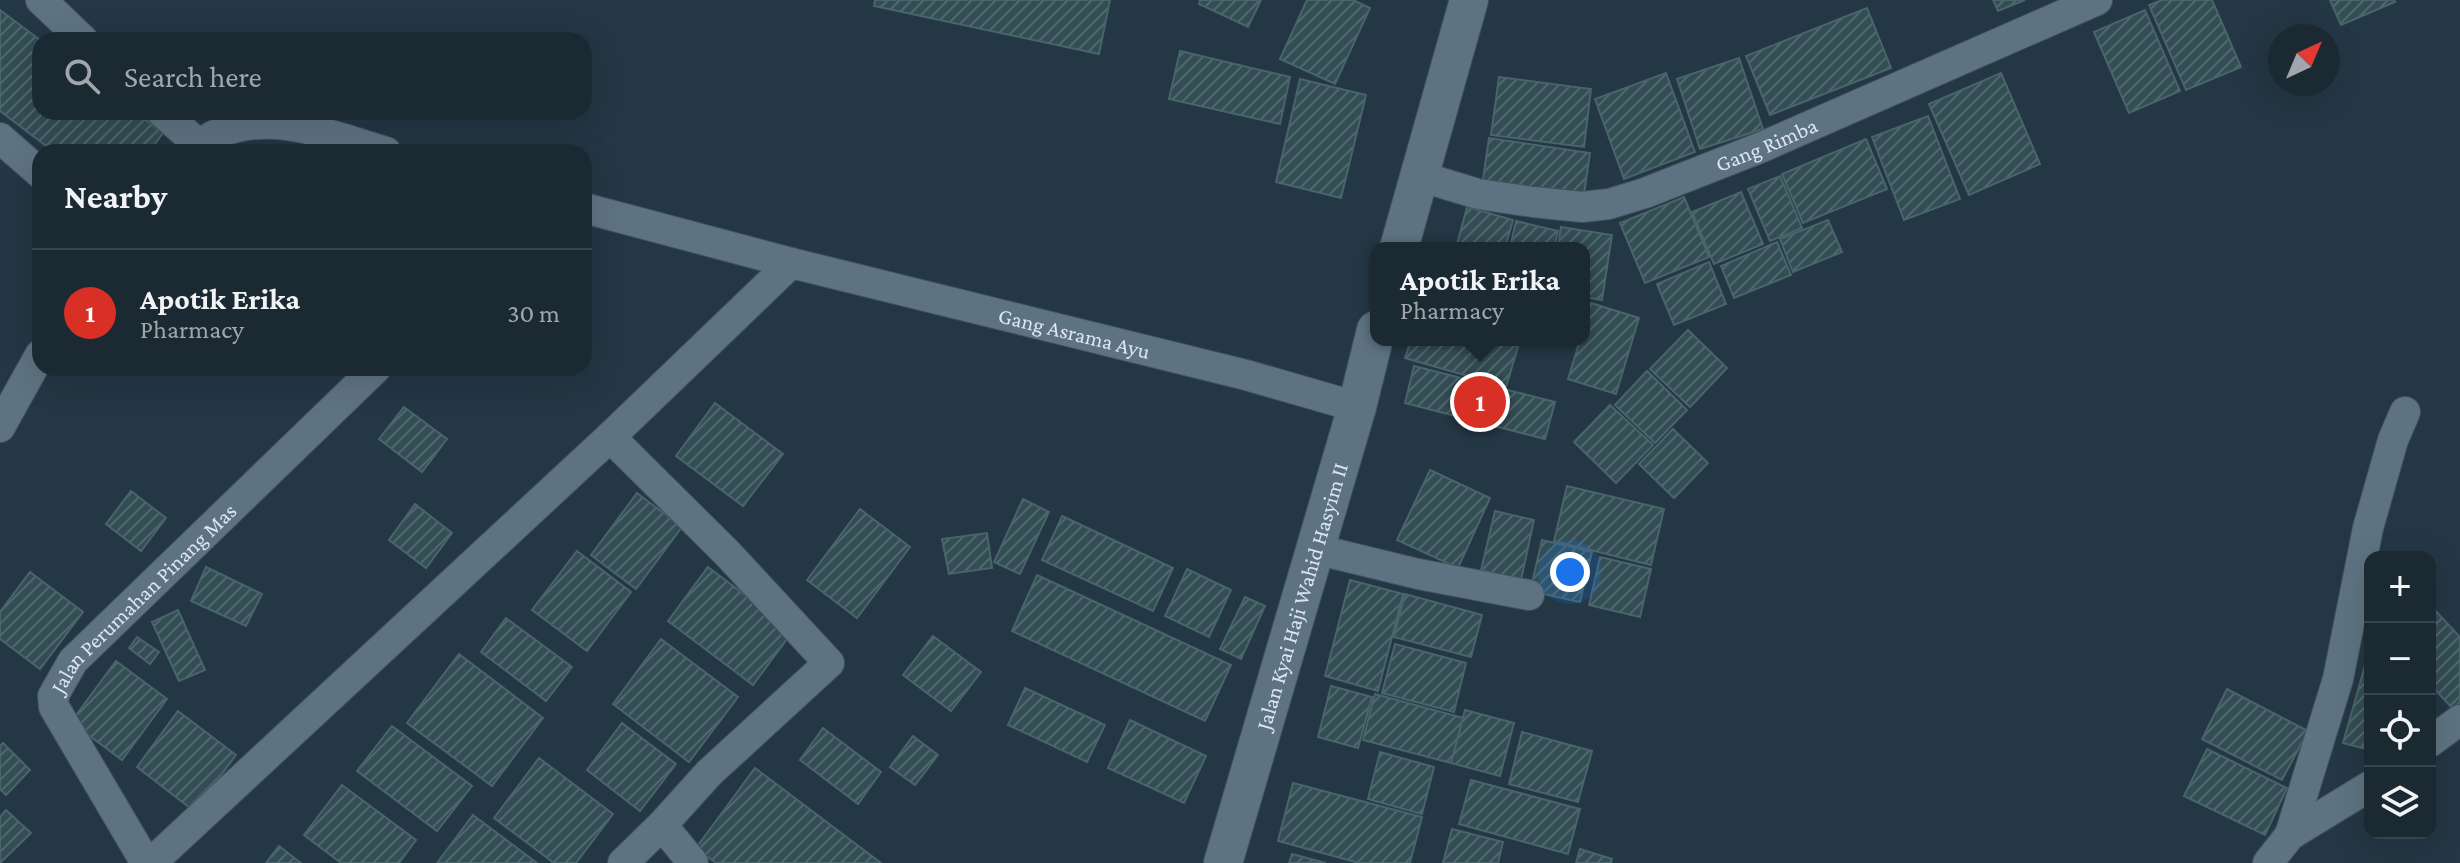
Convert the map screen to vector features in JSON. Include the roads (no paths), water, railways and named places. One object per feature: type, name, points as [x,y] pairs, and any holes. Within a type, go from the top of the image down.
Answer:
[{"type":"street","points":[[41,0],[75,32]]},
{"type":"street","points":[[1401,242],[1469,0]]},
{"type":"street","name":"Gang Rimba","points":[[1419,176],[1478,194],[1582,207],[1609,204],[1762,147],[2097,0]]},
{"type":"street","points":[[169,120],[190,144]]},
{"type":"street","points":[[201,144],[227,129],[256,123],[287,123],[359,144]]},
{"type":"street","points":[[0,138],[32,166]]},
{"type":"street","name":"Gang Asrama Ayu","points":[[592,210],[791,263],[1246,375],[1357,407]]},
{"type":"street","points":[[148,863],[610,437],[791,263]]},
{"type":"street","name":"Jalan Kyai Haji Wahid Hasyim II","points":[[1223,863],[1357,407],[1372,346]]},
{"type":"street","points":[[0,427],[32,369]]},
{"type":"street","name":"Jalan Perumahan Pinang Mas","points":[[148,863],[54,707],[53,696],[73,661],[368,376]]},
{"type":"street","points":[[2290,835],[2338,679],[2368,528],[2393,440],[2405,412]]},
{"type":"street","points":[[610,437],[728,554],[829,663],[709,773],[623,863]]},
{"type":"street","points":[[1315,549],[1418,574],[1529,595]]},
{"type":"street","points":[[2436,738],[2460,720]]},
{"type":"street","points":[[2268,863],[2290,835],[2364,790]]},
{"type":"street","points":[[662,825],[693,863]]},
{"type":"place","name":"Apotik Erika","points":[[1480,402]]}]
